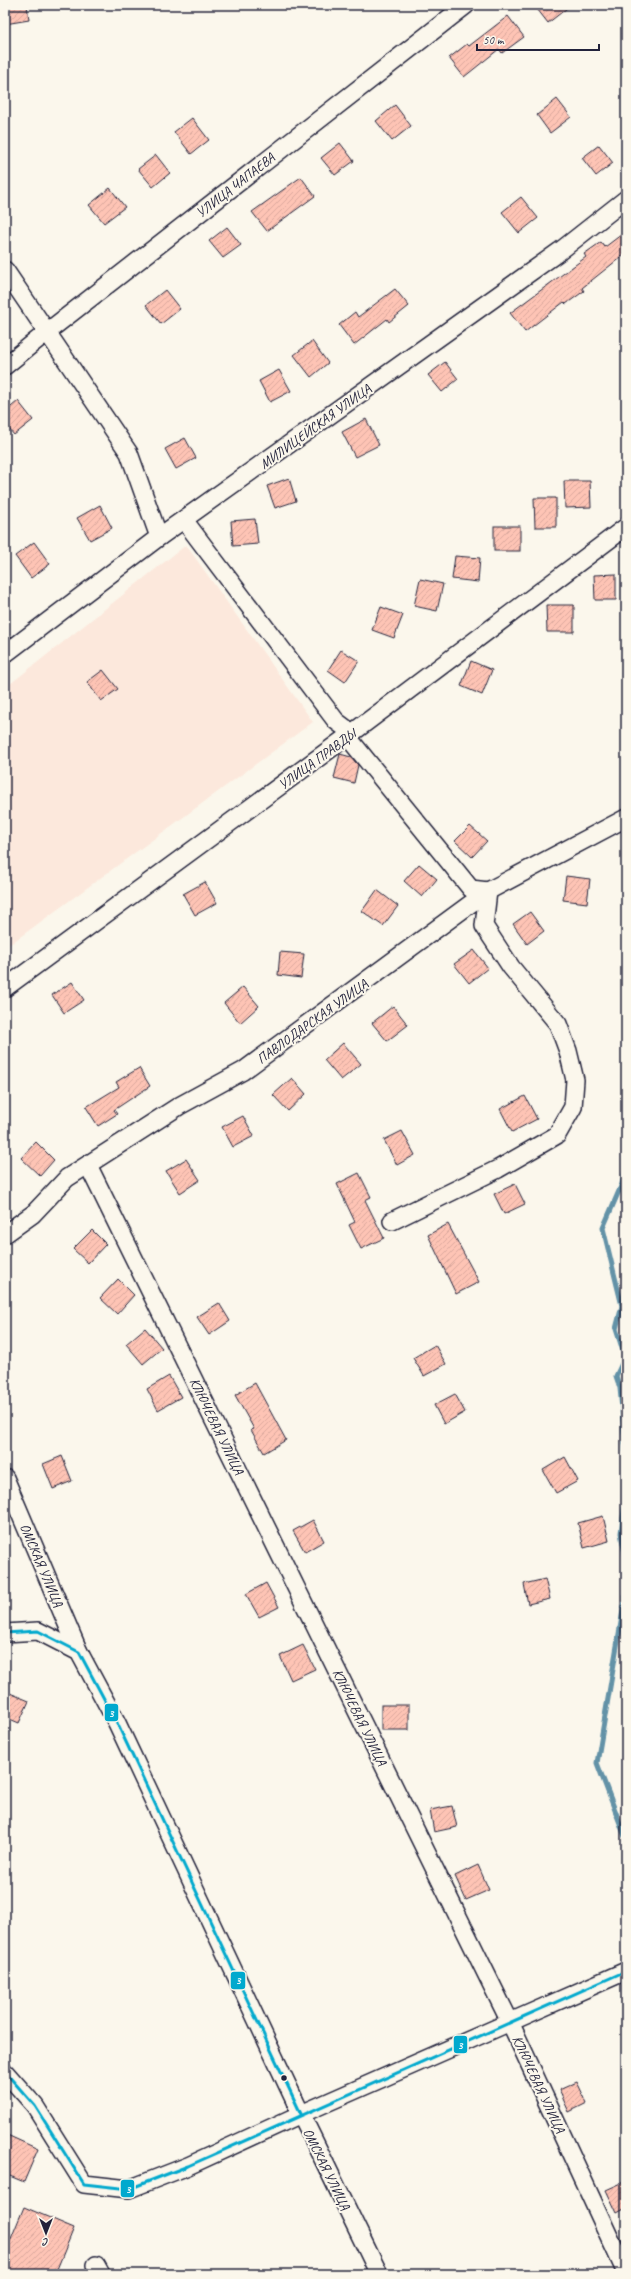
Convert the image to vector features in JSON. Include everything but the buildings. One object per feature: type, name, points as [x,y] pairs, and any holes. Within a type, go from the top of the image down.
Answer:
[{"type":"street","name":"УЛИЦА ЧАПАЕВА","points":[[5,366],[46,332],[466,5]]},
{"type":"street","name":"МИЛИЦЕЙСКАЯ УЛИЦА","points":[[5,654],[159,537],[560,251],[626,199]]},
{"type":"street","points":[[5,270],[129,453],[159,537]]},
{"type":"street","points":[[184,520],[336,721],[350,735],[471,889],[488,891],[484,926],[511,967],[558,1024],[568,1051],[574,1080],[573,1107],[557,1135],[498,1169],[392,1221]]},
{"type":"street","name":"УЛИЦА ПРАВДЫ","points":[[5,988],[350,735],[626,527]]},
{"type":"street","name":"ПАВЛОДАРСКАЯ УЛИЦА","points":[[5,1234],[33,1214],[67,1178],[179,1106],[242,1072],[488,891],[626,818]]},
{"type":"street","name":"КЛЮЧЕВАЯ УЛИЦА","points":[[88,1165],[510,2022],[626,2273]]},
{"type":"street","name":"ОМСКАЯ УЛИЦА","points":[[5,1478],[79,1652],[117,1723],[300,2114],[378,2274]]},
{"type":"street","points":[[5,1633],[38,1631],[79,1652]]},
{"type":"street","points":[[5,2072],[35,2106],[84,2184],[129,2189],[188,2166],[300,2114],[626,1971]]},
{"type":"shaded area","points":[[186,545],[313,722],[5,948],[5,688]]},
{"type":"waterway","points":[[626,1169],[622,1184],[603,1228],[622,1306],[616,1329],[625,1357],[616,1376],[620,1388],[626,1452]]},
{"type":"waterway","points":[[626,1495],[621,1533],[626,1559]]},
{"type":"waterway","points":[[626,1593],[597,1763],[626,1839]]},
{"type":"transit line","name":"3","points":[[5,1633],[38,1631],[79,1652],[117,1723],[301,2114]]},
{"type":"transit line","name":"3","points":[[5,2072],[35,2106],[84,2184],[129,2189],[188,2166],[626,1971]]}]
